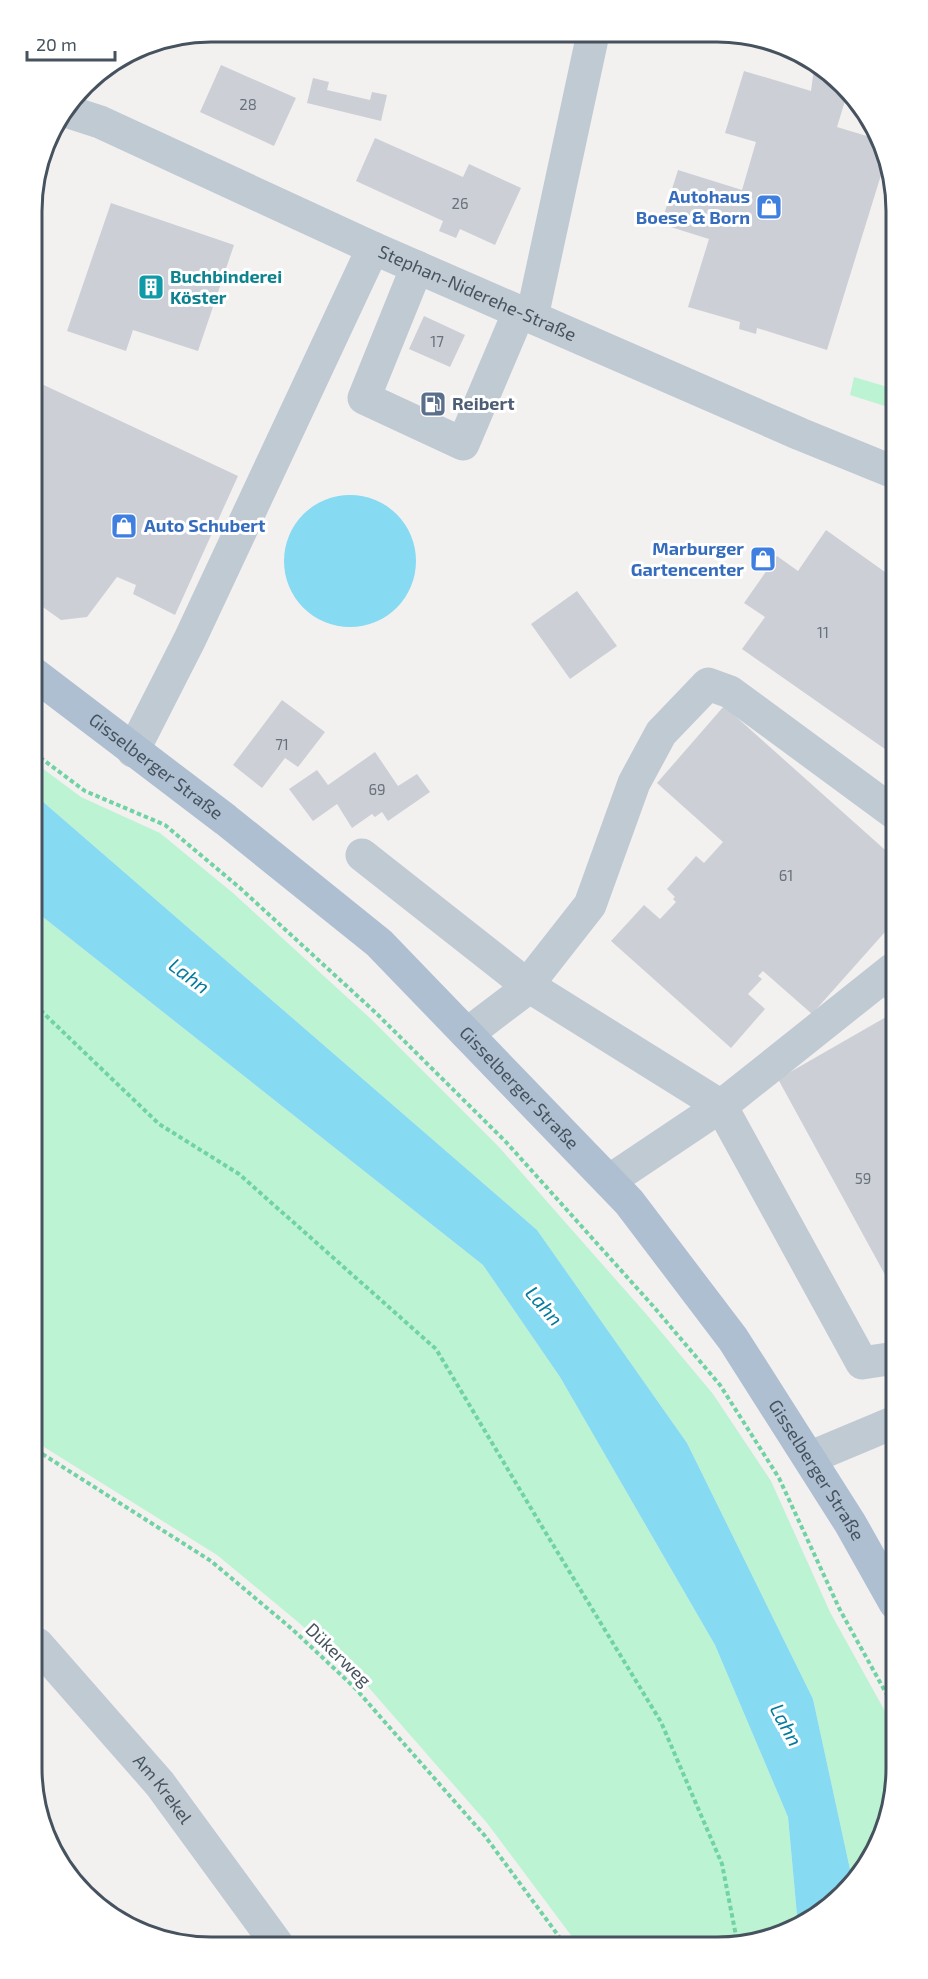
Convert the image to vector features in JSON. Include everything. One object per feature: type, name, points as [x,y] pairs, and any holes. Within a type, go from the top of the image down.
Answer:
[{"type":"main road","name":"Gisselberger Straße","points":[[42,680],[226,820],[379,943],[629,1202],[706,1302],[738,1348],[850,1523],[886,1586]]},
{"type":"street","points":[[417,267],[364,398],[463,444],[526,314],[591,42]]},
{"type":"street","name":"Stephan-Niderehe-Straße","points":[[73,113],[100,122],[374,249],[800,434],[886,469]]},
{"type":"street","points":[[133,751],[190,639],[374,249]]},
{"type":"street","points":[[466,1034],[521,993],[590,905],[634,783],[661,733],[708,684],[730,692],[886,807]]},
{"type":"street","points":[[362,855],[526,985],[721,1106],[862,1364],[886,1360]]},
{"type":"street","points":[[609,1181],[721,1106],[886,975]]},
{"type":"street","points":[[809,1458],[886,1426]]},
{"type":"street","name":"Am Krekel","points":[[42,1650],[160,1784],[271,1937]]},
{"type":"path","points":[[42,759],[85,791],[165,825],[240,888],[376,1012],[506,1142],[615,1263],[720,1386],[779,1478],[840,1610],[886,1693]]},
{"type":"path","points":[[42,1012],[159,1124],[239,1174],[436,1349],[661,1722],[722,1864],[736,1936]]},
{"type":"path","name":"Dükerweg","points":[[42,1454],[211,1561],[292,1629],[355,1688],[485,1836],[559,1937]]},
{"type":"green space","points":[[854,377],[886,387],[886,406],[850,395]]},
{"type":"green space","points":[[42,768],[81,797],[160,833],[233,893],[371,1019],[498,1146],[647,1315],[713,1394],[771,1481],[830,1612],[886,1713],[885,1790],[873,1833],[851,1872],[813,1699],[687,1443],[537,1230],[42,801]]},
{"type":"green space","points":[[42,916],[483,1265],[560,1377],[715,1645],[788,1817],[797,1917],[761,1931],[739,1936],[572,1937],[487,1823],[363,1681],[298,1622],[217,1555],[42,1446]]},
{"type":"water","points":[[350,495],[375,500],[397,514],[411,536],[416,561],[411,586],[397,608],[375,622],[350,627],[325,622],[303,608],[289,586],[284,561],[289,536],[303,514],[325,500]]},
{"type":"water","name":"Lahn","points":[[42,801],[537,1230],[687,1443],[813,1699],[851,1872],[837,1888],[797,1917],[788,1817],[715,1645],[560,1377],[483,1265],[42,916]]},
{"type":"building","points":[[221,65],[296,98],[274,146],[200,112]]},
{"type":"building","name":"Autohaus Boese & Born","points":[[744,71],[811,91],[813,72],[845,101],[837,127],[868,136],[882,175],[827,350],[757,328],[756,334],[739,329],[740,322],[688,307],[709,239],[661,224],[678,170],[742,190],[756,142],[725,133]]},
{"type":"building","points":[[313,78],[329,82],[327,90],[370,100],[372,92],[387,95],[381,121],[307,103]]},
{"type":"building","points":[[375,138],[463,177],[469,164],[521,188],[495,245],[460,229],[456,238],[439,231],[443,221],[356,181]]},
{"type":"building","name":"Buchbinderei Köster","points":[[111,203],[234,245],[198,351],[133,330],[126,351],[67,331]]},
{"type":"building","points":[[424,316],[465,335],[450,367],[409,349]]},
{"type":"building","name":"Auto Schubert","points":[[42,384],[238,476],[175,615],[133,594],[136,585],[117,577],[87,617],[61,620],[42,606]]},
{"type":"building","points":[[826,530],[886,573],[886,750],[742,649],[765,617],[744,603],[777,556],[798,571]]},
{"type":"building","points":[[577,591],[617,646],[570,679],[531,624]]},
{"type":"building","points":[[282,700],[325,732],[298,767],[285,758],[262,788],[233,765]]},
{"type":"building","points":[[724,706],[886,851],[886,931],[812,1014],[763,971],[758,976],[762,979],[748,994],[765,1009],[731,1048],[611,941],[644,905],[660,919],[676,902],[673,899],[675,897],[667,889],[696,856],[704,863],[723,842],[657,783]]},
{"type":"building","points":[[375,752],[398,786],[417,774],[430,792],[388,821],[382,812],[375,817],[372,814],[352,828],[337,804],[313,821],[289,789],[317,770],[328,785]]},
{"type":"building","points":[[886,990],[886,1001],[881,993]]},
{"type":"building","points":[[886,1017],[886,1277],[778,1079]]},
{"type":"place","name":"Autohaus Boese & Born","points":[[769,207]]},
{"type":"place","name":"Buchbinderei Köster","points":[[151,287]]},
{"type":"place","name":"Reibert","points":[[433,404]]},
{"type":"place","name":"Auto Schubert","points":[[124,526]]},
{"type":"place","name":"Marburger Gartencenter","points":[[763,559]]}]
